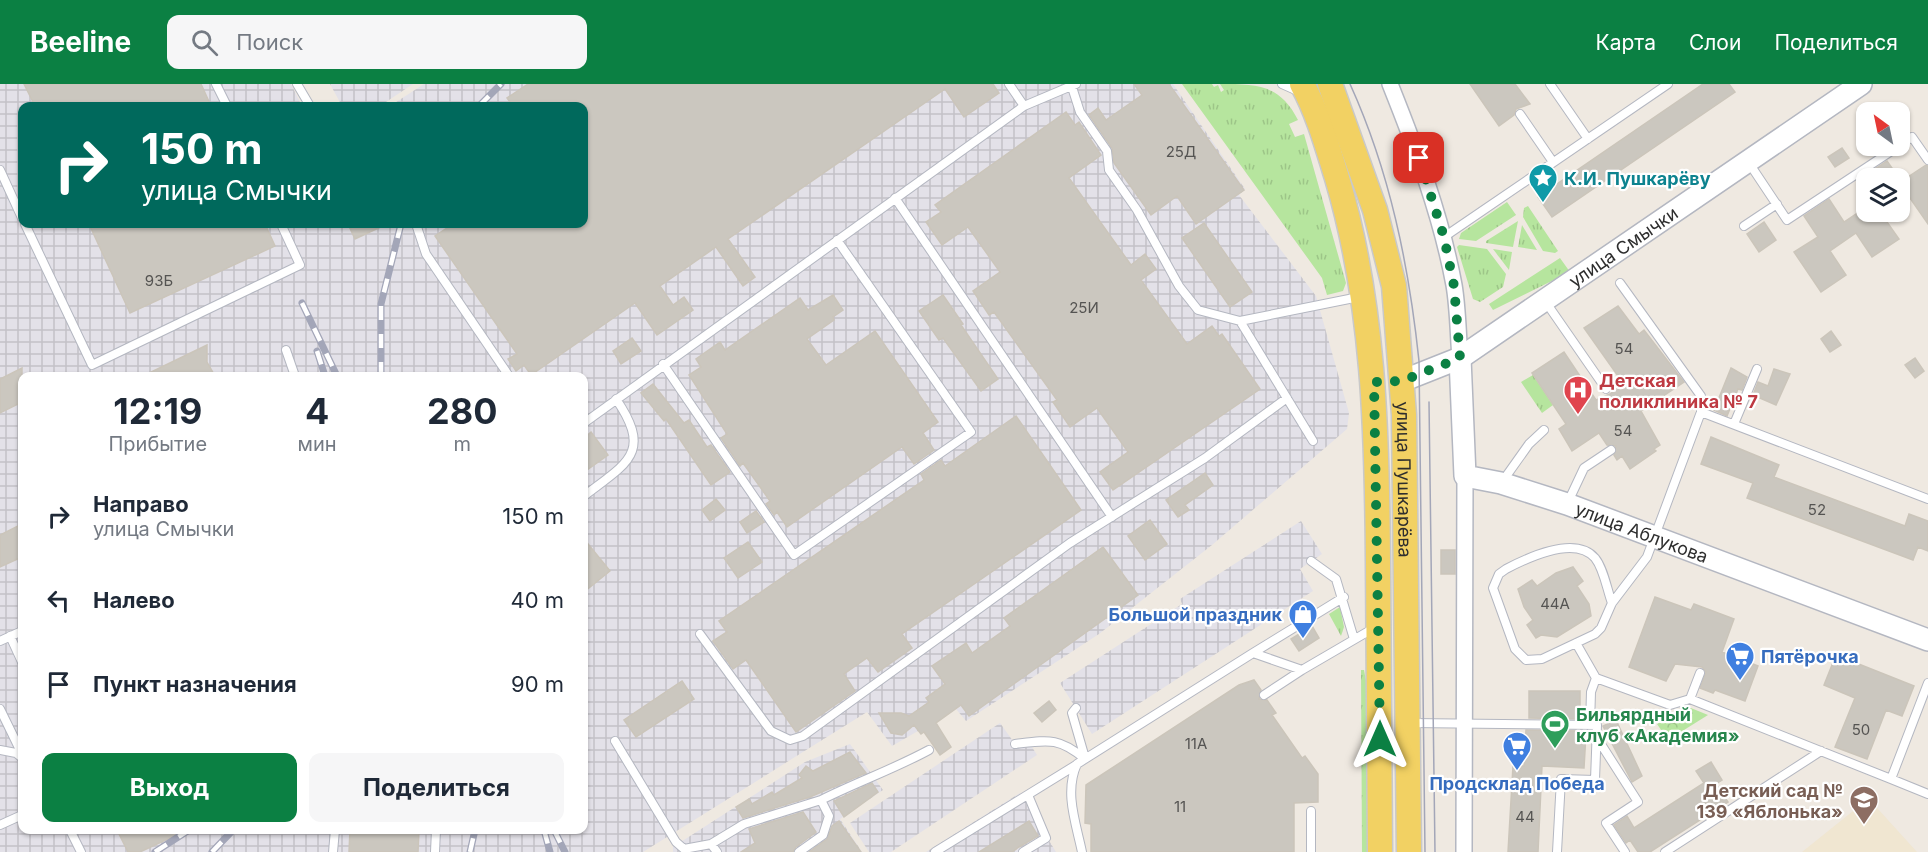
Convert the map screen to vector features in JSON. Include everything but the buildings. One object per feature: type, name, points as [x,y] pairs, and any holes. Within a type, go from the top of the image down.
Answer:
[{"type":"main road","name":"улица Пушкарёва","points":[[1329,84],[1359,160],[1388,257],[1394,286],[1402,381],[1409,852]]},
{"type":"main road","name":"улица Пушкарёва","points":[[1306,90],[1349,221],[1363,296],[1374,382],[1379,625],[1380,852]]},
{"type":"main road","name":"улица Смычки","points":[[1374,382],[1402,381]]},
{"type":"street","points":[[1390,84],[1412,138],[1444,237],[1454,286],[1460,358],[1465,476],[1464,852]]},
{"type":"street","name":"улица Смычки","points":[[1402,381],[1460,358],[1861,84]]},
{"type":"street","name":"улица Аблукова","points":[[1465,476],[1501,483],[1567,504],[1928,640]]},
{"type":"lane","points":[[216,84],[224,102]]},
{"type":"lane","points":[[297,84],[308,102]]},
{"type":"lane","points":[[1009,84],[1024,106]]},
{"type":"lane","points":[[1282,84],[1306,90]]},
{"type":"lane","points":[[1550,84],[1587,139]]},
{"type":"lane","points":[[1444,237],[1668,84]]},
{"type":"lane","points":[[588,420],[1024,106],[1073,85],[1080,112],[1107,151],[1109,170],[1137,210],[1179,286],[1198,310],[1240,321],[1363,296]]},
{"type":"lane","points":[[1520,114],[1553,162]]},
{"type":"lane","points":[[1910,138],[1912,137],[1928,160]]},
{"type":"lane","points":[[1748,161],[1787,220],[1883,156]]},
{"type":"lane","points":[[0,170],[18,209]]},
{"type":"lane","points":[[895,198],[1112,517]]},
{"type":"lane","points":[[1744,226],[1777,204]]},
{"type":"lane","points":[[27,228],[92,365],[300,265],[283,228]]},
{"type":"lane","points":[[419,228],[426,254],[506,372]]},
{"type":"lane","points":[[663,364],[794,555],[971,432],[837,240]]},
{"type":"lane","points":[[1612,603],[1596,560],[1589,554],[1565,547],[1511,566],[1499,574],[1495,581],[1494,595],[1518,655],[1526,660],[1537,661],[1599,631],[1612,603],[1647,557],[1701,412],[1701,396],[1620,283]]},
{"type":"lane","points":[[1545,300],[1606,389]]},
{"type":"lane","points":[[1240,321],[1313,441]]},
{"type":"lane","points":[[286,350],[294,372]]},
{"type":"lane","points":[[1734,424],[1757,369]]},
{"type":"lane","points":[[700,633],[771,731],[790,740],[803,736],[1070,543],[1205,458],[1287,398]]},
{"type":"lane","points":[[588,493],[630,458],[634,446],[635,431],[616,399]]},
{"type":"lane","points":[[1701,412],[1928,499]]},
{"type":"lane","points":[[1501,483],[1529,444],[1544,430]]},
{"type":"lane","points":[[1567,504],[1584,468],[1611,450]]},
{"type":"lane","points":[[1311,561],[1336,579],[1344,597],[1354,639]]},
{"type":"lane","points":[[935,852],[1344,597]]},
{"type":"lane","points":[[1264,695],[1379,625]]},
{"type":"lane","points":[[0,641],[18,633]]},
{"type":"lane","points":[[10,636],[18,653]]},
{"type":"lane","points":[[1576,643],[1596,678],[1670,705],[1690,699],[1928,794]]},
{"type":"lane","points":[[1253,653],[1302,670]]},
{"type":"lane","points":[[1690,699],[1700,673]]},
{"type":"lane","points":[[1590,725],[1591,692],[1596,678]]},
{"type":"lane","points":[[1891,778],[1928,683]]},
{"type":"lane","points":[[1076,708],[1072,713],[1085,759]]},
{"type":"lane","points":[[0,709],[18,747]]},
{"type":"lane","points":[[1408,723],[1597,725],[1595,780],[1561,779],[1557,852]]},
{"type":"lane","points":[[1597,736],[1638,802],[1606,823],[1624,852]]},
{"type":"lane","points":[[615,741],[676,842],[684,849],[711,844],[744,824],[820,800],[863,779],[890,771],[929,750]]},
{"type":"lane","points":[[1015,744],[1039,741],[1067,743],[1085,759]]},
{"type":"lane","points":[[0,750],[18,754]]},
{"type":"lane","points":[[1665,852],[1821,751]]},
{"type":"lane","points":[[1077,764],[1071,777],[1071,798],[1082,852]]},
{"type":"lane","points":[[1023,852],[1046,838],[1028,795]]},
{"type":"lane","points":[[799,852],[823,835],[829,816],[820,800]]},
{"type":"lane","points":[[1311,811],[1311,852]]},
{"type":"lane","points":[[0,825],[18,817]]},
{"type":"lane","points":[[72,834],[81,852]]},
{"type":"lane","points":[[333,852],[335,834]]},
{"type":"lane","points":[[435,852],[436,834]]},
{"type":"lane","points":[[711,844],[717,852]]},
{"type":"shaded area","points":[[0,84],[291,84],[300,102],[18,102],[18,228],[588,228],[588,102],[396,102],[424,84],[1173,84],[1245,189],[1239,195],[1316,296],[1349,413],[1347,429],[1212,545],[1099,634],[966,721],[956,709],[892,746],[867,712],[643,852],[0,852]]},
{"type":"shaded area","points":[[330,84],[413,84],[386,102],[340,102]]},
{"type":"shaded area","points":[[1301,521],[1322,554],[1300,569],[1313,591],[1092,734],[1060,683],[1182,604],[1180,599]]},
{"type":"shaded area","points":[[1000,723],[1018,748],[1032,747],[1037,755],[891,852],[869,852],[850,823]]},
{"type":"shaded area","points":[[850,744],[883,790],[840,819],[862,852],[673,852],[673,847],[805,762]]},
{"type":"shaded area","points":[[1020,793],[1056,852],[926,852]]},
{"type":"shaded area","name":"Детский сад № 139 «Яблонька»","points":[[1868,799],[1917,852],[1802,852]]},
{"type":"green space","points":[[1182,84],[1212,84],[1214,87],[1218,85],[1221,92],[1224,90],[1220,84],[1266,88],[1283,99],[1291,108],[1298,120],[1289,124],[1295,137],[1304,134],[1346,283],[1343,291],[1327,295],[1322,278]]},
{"type":"green space","points":[[1507,202],[1516,215],[1476,241],[1459,239],[1461,233]]},
{"type":"green space","points":[[1528,206],[1558,251],[1555,253],[1543,251],[1523,217],[1524,208]]},
{"type":"green space","points":[[1518,221],[1513,247],[1486,243],[1486,241]]},
{"type":"green space","points":[[1522,225],[1537,250],[1518,247]]},
{"type":"green space","points":[[1459,245],[1487,249],[1506,274],[1503,287],[1480,302],[1473,299],[1457,247]]},
{"type":"green space","points":[[1493,249],[1512,252],[1509,270]]},
{"type":"green space","points":[[1560,258],[1570,272],[1493,310],[1489,304]]},
{"type":"green space","points":[[1533,375],[1553,405],[1542,413],[1521,382]]},
{"type":"green space","points":[[1340,607],[1344,627],[1341,636],[1329,614]]},
{"type":"green space","points":[[1361,670],[1364,670],[1369,697],[1369,852],[1362,852]]},
{"type":"green space","points":[[1686,706],[1708,715],[1668,740],[1657,724]]},
{"type":"tram line","points":[[1350,84],[1376,151],[1396,220],[1410,290],[1419,361],[1425,852]]},
{"type":"tram line","points":[[1429,402],[1435,852]]},
{"type":"railway","points":[[483,102],[501,84]]},
{"type":"railway","points":[[381,372],[381,304],[400,228]]},
{"type":"railway","points":[[302,303],[335,372]]},
{"type":"railway","points":[[317,351],[324,372]]},
{"type":"railway","points":[[155,852],[183,834]]},
{"type":"railway","points":[[212,852],[229,834]]},
{"type":"railway","points":[[470,852],[474,834]]},
{"type":"railway","points":[[545,834],[550,852]]},
{"type":"railway","points":[[556,834],[565,852]]},
{"type":"place","name":"К.И. Пушкарёву","points":[[1543,204]]},
{"type":"place","name":"Детская поликлиника № 7","points":[[1578,416]]},
{"type":"place","name":"Большой праздник","points":[[1303,640]]},
{"type":"place","name":"Пятёрочка","points":[[1740,682]]},
{"type":"place","name":"Бильярдный клуб «Академия»","points":[[1555,750]]},
{"type":"place","name":"Продсклад Победа","points":[[1517,772]]},
{"type":"place","name":"Детский сад № 139 «Яблонька»","points":[[1864,826]]},
{"type":"route","points":[[1380,739],[1374,382],[1402,381],[1460,358],[1454,286],[1444,237],[1419,158]]}]
